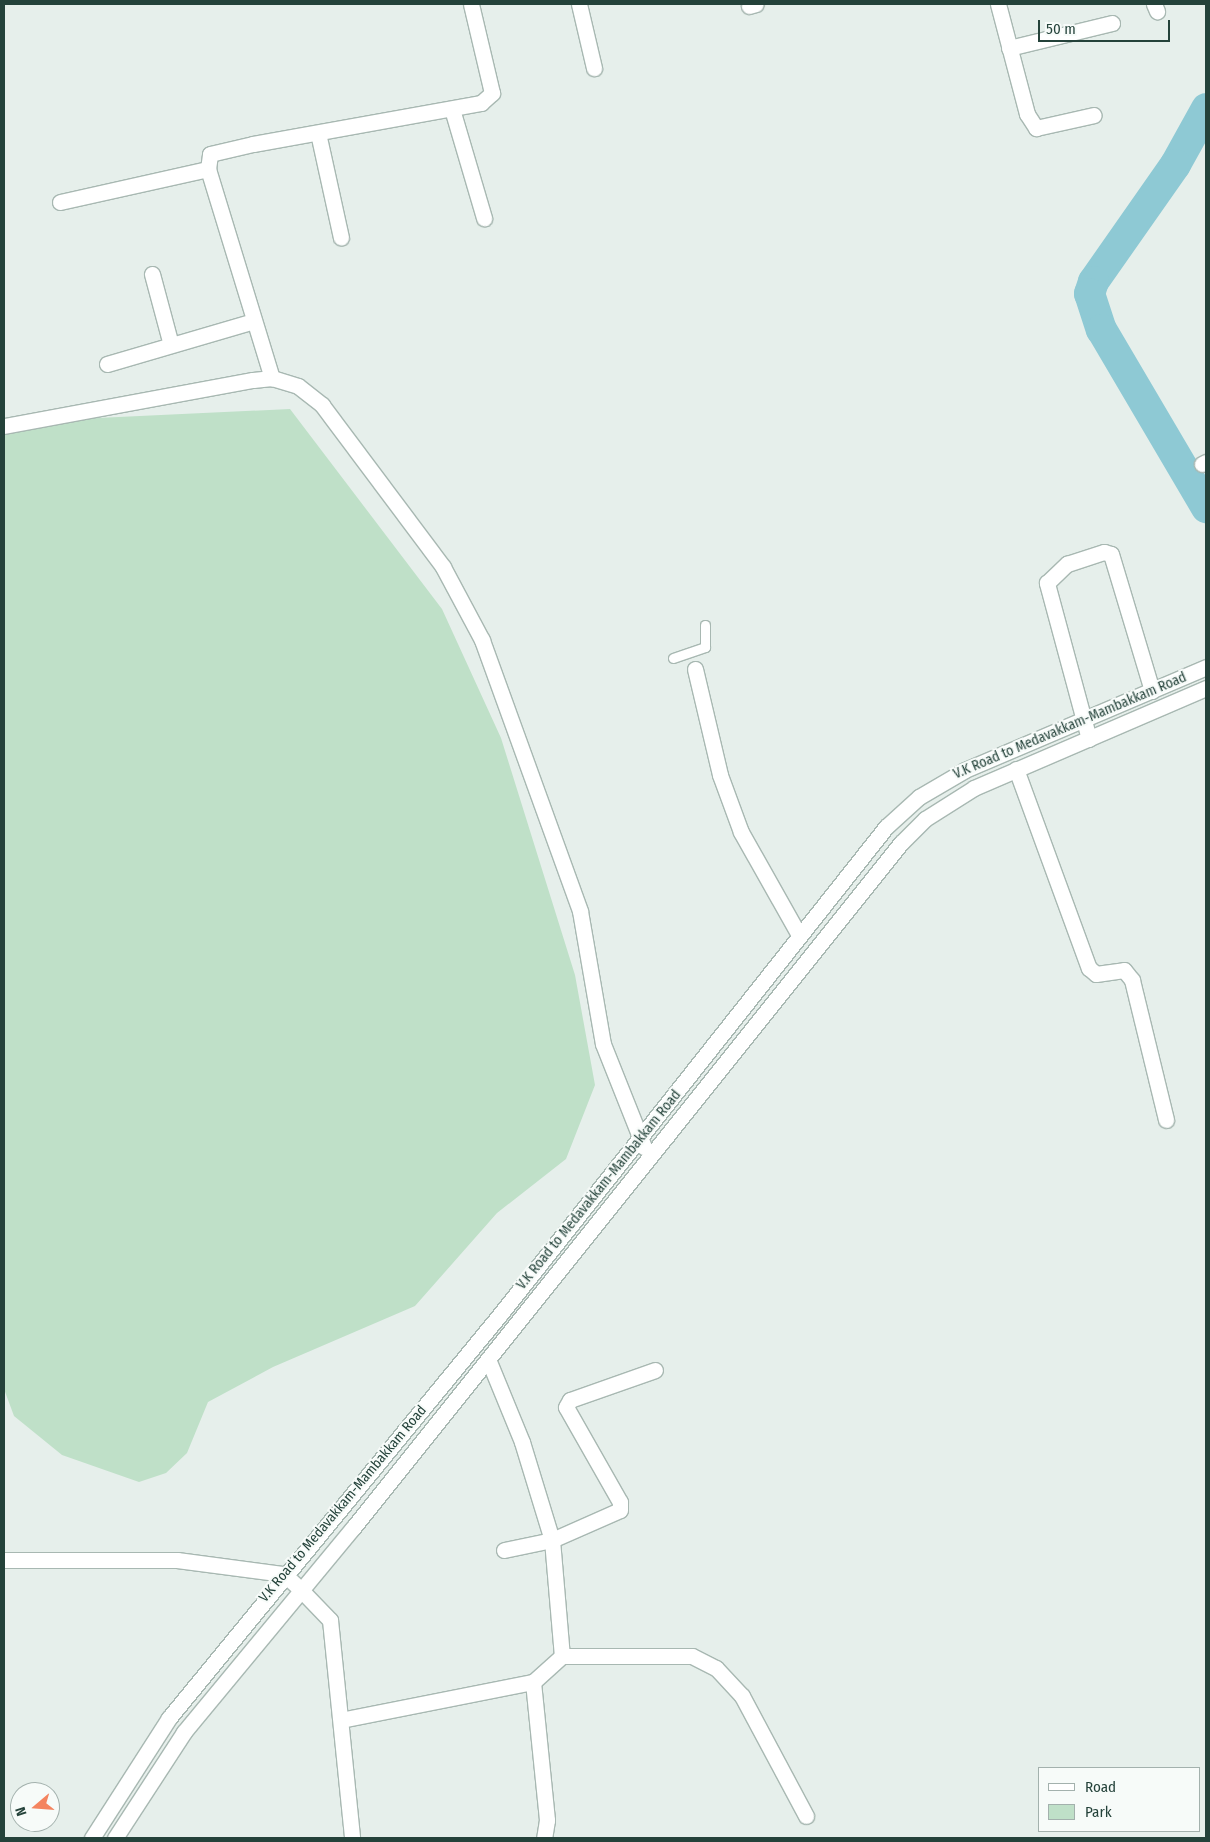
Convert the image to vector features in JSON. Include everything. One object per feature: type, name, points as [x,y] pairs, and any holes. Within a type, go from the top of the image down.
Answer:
[{"type":"street","points":[[272,378],[208,170],[210,154],[481,103],[492,93],[471,4]]},
{"type":"street","points":[[579,4],[594,68]]},
{"type":"street","points":[[998,4],[1027,114],[1036,128],[1094,115]]},
{"type":"street","points":[[1009,48],[1112,23]]},
{"type":"street","points":[[452,109],[484,218]]},
{"type":"street","points":[[318,133],[341,238]]},
{"type":"street","points":[[60,202],[208,170]]},
{"type":"street","points":[[152,274],[171,346]]},
{"type":"street","points":[[107,364],[254,321]]},
{"type":"street","points":[[4,426],[272,378],[298,386],[322,404],[407,515],[467,609],[516,728],[571,883],[603,1044],[638,1141],[652,1155]]},
{"type":"street","points":[[1089,739],[1047,583],[1067,564],[1104,552],[1111,554],[1152,691]]},
{"type":"street","name":"V.K Road to Medavakkam-Mambakkam Road","points":[[92,1838],[169,1718],[284,1574],[638,1141],[886,827],[919,797],[965,770],[1206,667]]},
{"type":"street","points":[[695,669],[720,775],[741,832],[799,935]]},
{"type":"street","name":"V.K Road to Medavakkam-Mambakkam Road","points":[[115,1838],[184,1732],[488,1359],[900,843],[950,801],[1016,769],[1206,688]]},
{"type":"street","points":[[1016,769],[1089,968],[1096,974],[1124,970],[1132,980],[1166,1120]]},
{"type":"street","points":[[488,1359],[522,1442],[552,1540],[562,1656]]},
{"type":"street","points":[[504,1550],[552,1540],[613,1516],[620,1502],[570,1421],[568,1404],[655,1370]]},
{"type":"street","points":[[4,1560],[138,1558],[284,1574],[330,1620],[352,1838]]},
{"type":"street","points":[[341,1720],[533,1682],[562,1656],[692,1656],[716,1668],[742,1696],[806,1816]]},
{"type":"street","points":[[533,1682],[547,1820],[544,1838]]},
{"type":"lane","points":[[673,658],[705,647],[706,625]]},
{"type":"lane","points":[[691,652],[695,669]]},
{"type":"green space","points":[[290,409],[442,609],[501,738],[575,975],[595,1085],[566,1159],[497,1213],[415,1306],[273,1367],[208,1402],[187,1453],[166,1473],[139,1482],[62,1455],[14,1416],[4,1389],[4,430],[34,421]]},
{"type":"waterway","points":[[1206,108],[1175,164],[1093,281],[1089,293],[1101,329],[1206,507]]}]
